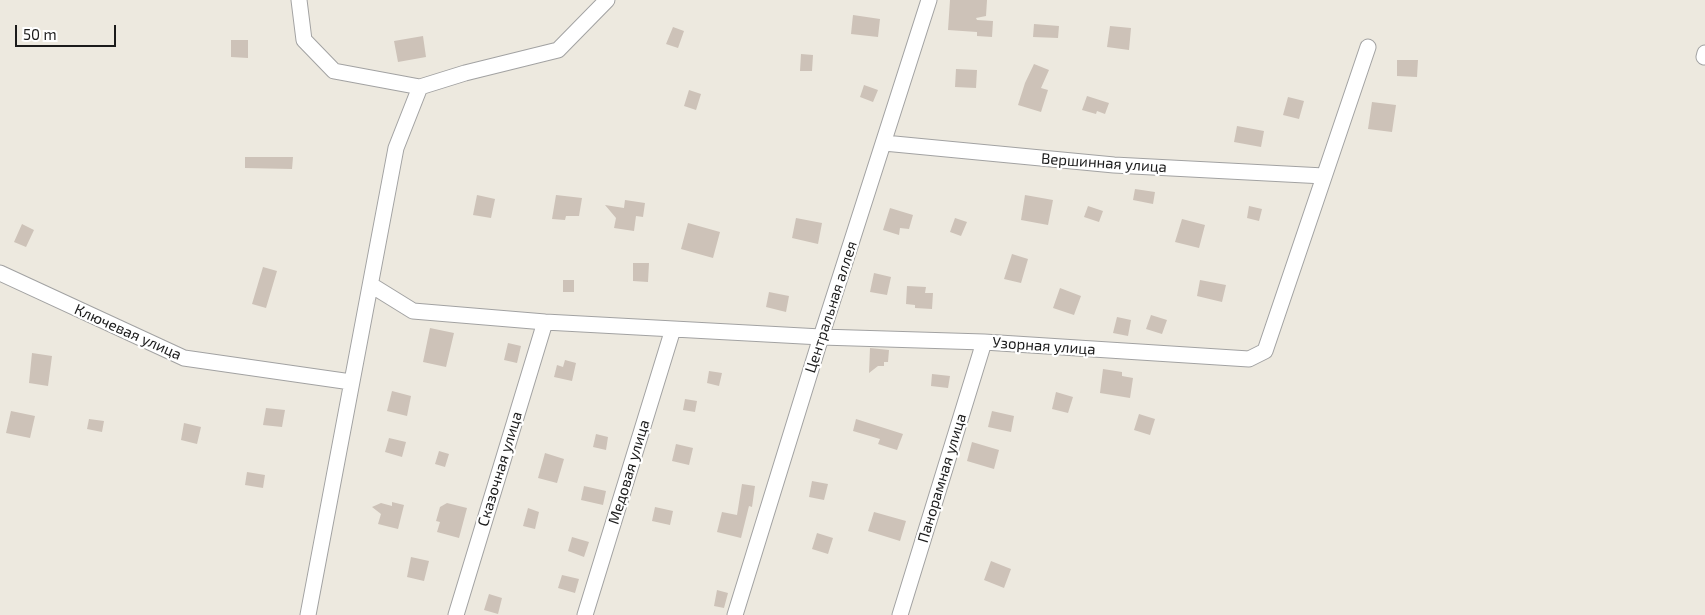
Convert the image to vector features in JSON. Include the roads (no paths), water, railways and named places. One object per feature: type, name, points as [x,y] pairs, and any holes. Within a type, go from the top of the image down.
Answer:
[{"type":"street","points":[[299,0],[304,40],[334,71],[420,87],[465,72],[558,50],[607,0]]},
{"type":"street","name":"Центральная аллея","points":[[735,615],[821,337],[929,0]]},
{"type":"street","points":[[1324,176],[1368,47]]},
{"type":"street","points":[[308,615],[396,148],[420,87]]},
{"type":"street","name":"Вершинная улица","points":[[884,143],[1114,165],[1324,176]]},
{"type":"street","name":"Узорная улица","points":[[371,285],[413,311],[546,322],[821,337],[984,342],[1248,359],[1264,351],[1324,176]]},
{"type":"street","name":"Ключевая улица","points":[[0,273],[184,358],[351,382]]},
{"type":"street","name":"Сказочная улица","points":[[456,615],[546,322]]},
{"type":"street","name":"Медовая улица","points":[[585,615],[674,329]]},
{"type":"street","name":"Панорамная улица","points":[[900,615],[984,342]]}]
